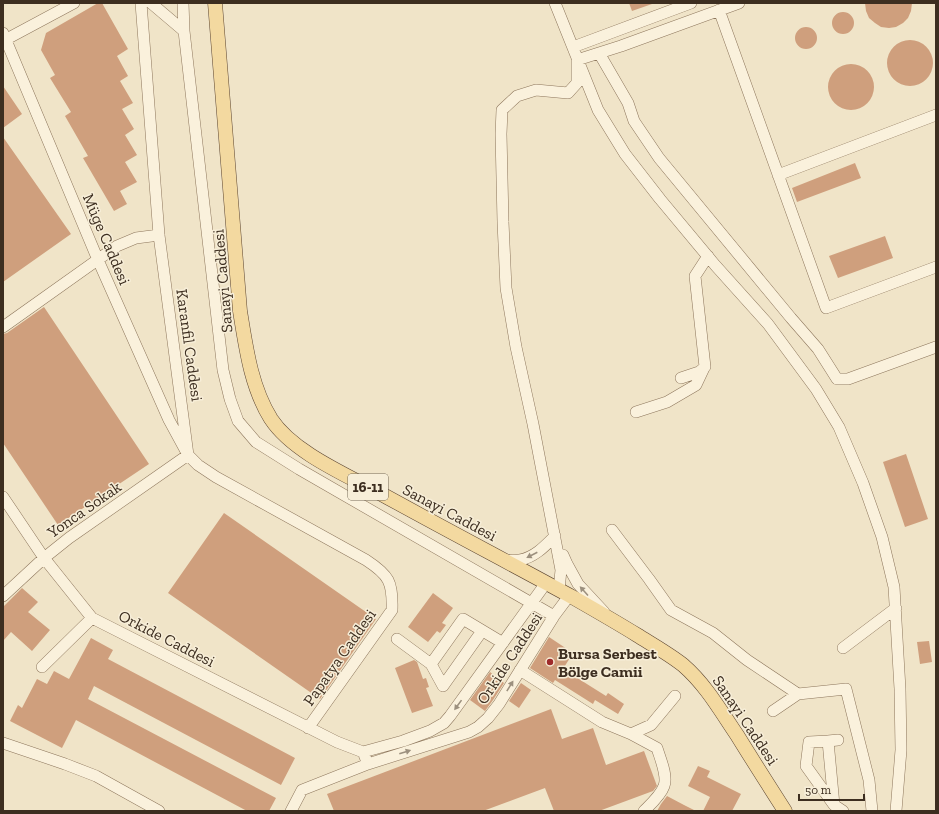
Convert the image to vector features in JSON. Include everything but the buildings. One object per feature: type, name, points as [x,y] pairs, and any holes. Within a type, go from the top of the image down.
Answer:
[{"type":"main road","name":"Sanayi Caddesi","points":[[215,3],[240,311],[249,362],[256,386],[263,405],[272,420],[289,439],[310,454],[430,521],[612,619],[682,665],[701,682],[716,703],[785,811]]},
{"type":"lane","points":[[4,38],[74,3]]},
{"type":"lane","name":"Karanfil Caddesi","points":[[140,3],[159,235],[188,456]]},
{"type":"lane","points":[[151,3],[184,31]]},
{"type":"lane","points":[[183,3],[184,31],[222,370],[238,421],[256,442],[554,616]]},
{"type":"lane","points":[[556,3],[577,60],[598,110],[625,154],[660,199],[768,324],[816,389],[839,428],[863,483],[882,538],[894,587],[897,646],[893,708],[896,811]]},
{"type":"lane","points":[[572,47],[691,3]]},
{"type":"lane","points":[[577,60],[739,3]]},
{"type":"lane","points":[[719,10],[826,308],[936,267]]},
{"type":"lane","name":"Müge Caddesi","points":[[4,38],[98,260],[169,420],[188,456]]},
{"type":"lane","points":[[599,53],[628,103],[634,120],[659,158],[818,350],[837,378],[848,379],[936,347]]},
{"type":"lane","points":[[564,593],[555,536],[516,346],[506,288],[501,134],[502,110],[517,96],[536,90],[568,93],[577,83],[577,60]]},
{"type":"lane","points":[[778,174],[936,114]]},
{"type":"lane","points":[[3,327],[117,246],[136,238],[159,235]]},
{"type":"lane","points":[[636,412],[666,402],[696,386],[705,367],[695,276],[708,256]]},
{"type":"lane","points":[[681,378],[699,372],[704,368]]},
{"type":"lane","name":"Yonca Sokak","points":[[3,596],[44,558],[69,538],[188,456]]},
{"type":"lane","name":"Papatya Caddesi","points":[[188,456],[216,477],[366,560],[378,568],[389,580],[393,594],[392,610],[308,728]]},
{"type":"lane","name":"Orkide Caddesi","points":[[3,496],[44,558],[92,618],[308,728],[337,742],[363,752],[403,741],[430,731],[444,723],[546,583]]},
{"type":"lane","points":[[612,530],[649,578],[671,610],[713,633],[747,660],[798,694]]},
{"type":"lane","points":[[503,560],[520,560],[531,556],[543,548],[555,536]]},
{"type":"lane","points":[[555,536],[567,564],[578,584],[612,619]]},
{"type":"lane","name":"Orkide Caddesi","points":[[291,811],[302,790],[368,764],[469,732],[478,727],[488,718],[499,704],[554,616],[564,593]]},
{"type":"lane","points":[[842,648],[896,608]]},
{"type":"lane","points":[[42,668],[92,618]]},
{"type":"lane","points":[[431,664],[463,619],[503,643]]},
{"type":"lane","points":[[397,639],[431,664],[442,686],[482,631]]},
{"type":"lane","points":[[520,670],[602,722],[631,734],[657,748],[664,771],[664,785],[655,800],[644,811]]},
{"type":"lane","points":[[773,711],[798,694],[846,689],[869,780],[872,811]]},
{"type":"lane","points":[[631,734],[651,725],[675,696]]},
{"type":"lane","points":[[833,741],[839,808],[806,766],[809,742],[833,741]]},
{"type":"lane","points":[[3,743],[96,776],[159,811]]},
{"type":"lane","points":[[363,752],[368,764]]},
{"type":"place","name":"Bursa Serbest Bölge Camii","points":[[550,662]]}]
